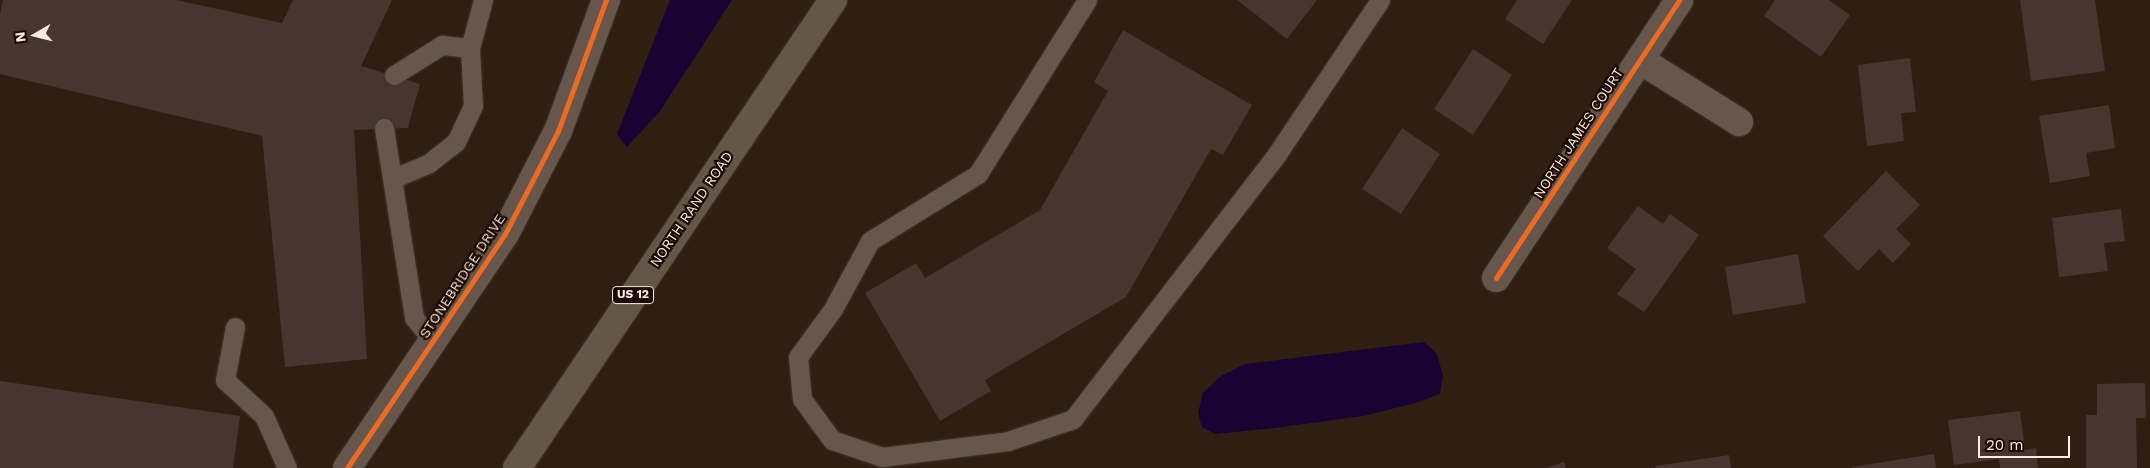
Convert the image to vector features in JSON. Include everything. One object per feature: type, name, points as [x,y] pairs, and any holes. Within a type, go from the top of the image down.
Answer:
[{"type":"main road","name":"NORTH RAND ROAD","points":[[517,468],[833,0]]},
{"type":"street","name":"STONEBRIDGE DRIVE","points":[[347,468],[505,234],[558,131],[606,0]]},
{"type":"street","name":"NORTH JAMES COURT","points":[[1496,278],[1679,0]]},
{"type":"street","points":[[1640,60],[1739,122]]},
{"type":"lane","points":[[394,178],[429,163],[456,142],[473,106],[470,48],[482,0]]},
{"type":"lane","points":[[1081,2],[978,174],[870,241],[833,309],[798,357],[802,399],[832,440],[882,457],[1008,441],[1073,419],[1277,154],[1380,0]]},
{"type":"lane","points":[[394,75],[442,45],[470,48]]},
{"type":"lane","points":[[384,128],[394,178],[414,318],[433,341]]},
{"type":"lane","points":[[235,327],[226,380],[264,416],[286,468]]},
{"type":"shaded area","points":[[670,0],[732,0],[660,111],[627,147],[617,134]]},
{"type":"shaded area","points":[[1424,342],[1437,354],[1443,376],[1440,394],[1415,403],[1363,416],[1215,434],[1202,427],[1198,413],[1203,393],[1221,376],[1245,364]]},
{"type":"building","points":[[3,0],[176,0],[282,23],[293,0],[392,0],[361,66],[420,84],[408,128],[354,130],[367,359],[285,367],[262,136],[0,74],[0,14]]},
{"type":"building","points":[[1237,0],[1317,0],[1287,39]]},
{"type":"building","points":[[1517,0],[1572,0],[1543,44],[1505,19]]},
{"type":"building","points":[[1775,0],[1829,0],[1850,15],[1821,57],[1764,16]]},
{"type":"building","points":[[2020,0],[2095,0],[2105,71],[2031,81]]},
{"type":"building","points":[[1123,30],[1252,105],[1223,155],[1211,149],[1126,297],[985,380],[991,391],[940,421],[865,293],[916,263],[925,278],[1040,210],[1108,91],[1094,82]]},
{"type":"building","points":[[1473,49],[1512,75],[1473,135],[1434,109]]},
{"type":"building","points":[[1910,58],[1916,112],[1901,113],[1904,141],[1867,146],[1858,65]]},
{"type":"building","points":[[2109,105],[2115,148],[2086,153],[2090,176],[2050,183],[2039,116]]},
{"type":"building","points":[[1402,128],[1440,154],[1401,214],[1362,189]]},
{"type":"building","points":[[1886,171],[1920,205],[1896,229],[1911,244],[1893,263],[1879,249],[1858,271],[1823,236]]},
{"type":"building","points":[[1638,206],[1663,224],[1670,214],[1699,235],[1644,312],[1617,294],[1636,269],[1607,248]]},
{"type":"building","points":[[2121,209],[2125,241],[2104,243],[2108,271],[2059,277],[2052,218]]},
{"type":"building","points":[[1798,254],[1806,303],[1733,315],[1725,267]]},
{"type":"building","points":[[0,381],[240,416],[233,468],[0,468]]},
{"type":"building","points":[[2145,383],[2146,418],[2136,418],[2137,468],[2086,468],[2086,415],[2097,415],[2097,384]]},
{"type":"building","points":[[2020,411],[2025,450],[2036,448],[2038,468],[2000,468],[1999,459],[1954,465],[1948,420]]},
{"type":"building","points":[[1934,454],[1936,468],[1852,468],[1852,467]]},
{"type":"building","points":[[1729,455],[1731,468],[1655,468],[1655,466]]},
{"type":"building","points":[[1564,462],[1566,468],[1546,468]]},
{"type":"cycle path","points":[[347,468],[505,234],[558,131],[606,0]]},
{"type":"cycle path","points":[[1496,278],[1679,0]]}]
